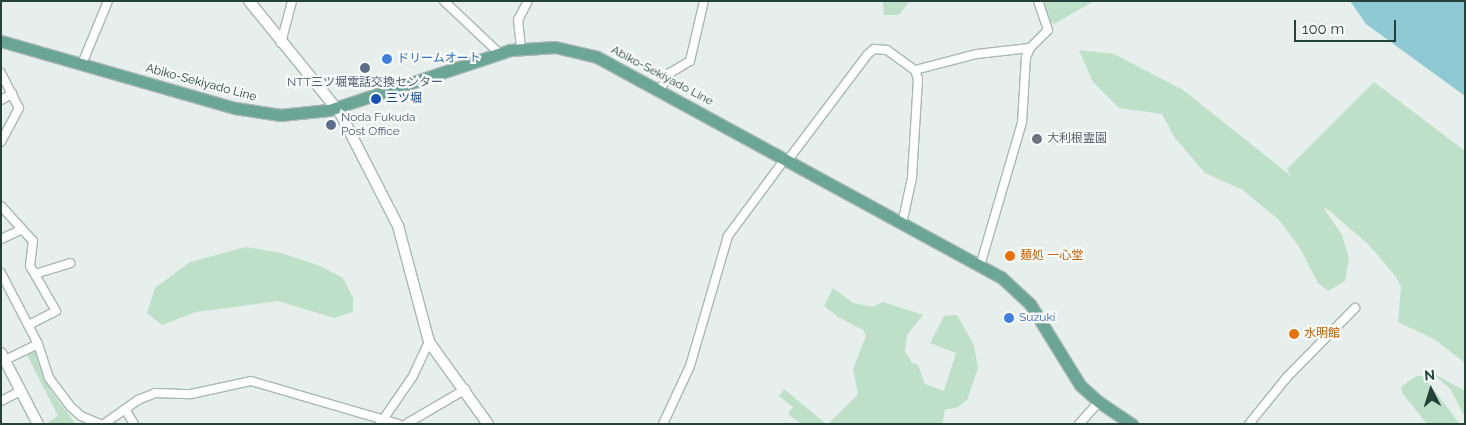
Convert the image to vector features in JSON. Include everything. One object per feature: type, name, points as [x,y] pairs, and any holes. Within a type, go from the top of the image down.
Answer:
[{"type":"main road","name":"Abiko-Sekiyado Line","points":[[1,41],[259,113],[306,114],[337,107],[499,53],[521,48],[555,47],[589,54],[660,90],[1001,277],[1022,295],[1070,374],[1099,402],[1132,424]]},
{"type":"street","points":[[82,64],[108,1]]},
{"type":"street","points":[[249,1],[281,43],[337,107],[398,226],[429,342],[466,389],[488,424]]},
{"type":"street","points":[[281,43],[292,1]]},
{"type":"street","points":[[444,1],[499,53]]},
{"type":"street","points":[[521,48],[518,20],[528,1]]},
{"type":"street","points":[[660,90],[670,73],[690,61],[704,1]]},
{"type":"street","points":[[980,266],[1022,122],[1026,57],[1030,48],[1048,30],[1038,1]]},
{"type":"street","points":[[915,70],[976,54],[1030,48]]},
{"type":"street","points":[[663,424],[690,366],[728,236],[874,49],[887,50],[915,70],[919,94],[912,178],[902,224]]},
{"type":"street","points":[[1,73],[19,108],[1,142]]},
{"type":"street","points":[[1,100],[12,94]]},
{"type":"street","points":[[1,206],[33,241],[30,266],[56,312],[29,325]]},
{"type":"street","points":[[1,240],[22,229]]},
{"type":"street","points":[[35,274],[70,263]]},
{"type":"street","points":[[1,273],[38,344],[49,378],[59,393],[81,416],[100,424]]},
{"type":"street","points":[[1249,424],[1282,382],[1355,308]]},
{"type":"street","points":[[381,421],[413,376],[429,342]]},
{"type":"street","points":[[38,344],[3,359],[38,424]]},
{"type":"street","points":[[104,424],[125,409],[155,393],[191,394],[251,381],[381,421],[398,424]]},
{"type":"street","points":[[406,424],[466,389]]},
{"type":"street","points":[[1,402],[21,391]]},
{"type":"street","points":[[1079,424],[1099,402]]},
{"type":"street","points":[[125,409],[134,424]]},
{"type":"green space","points":[[883,1],[910,1],[899,15],[884,15]]},
{"type":"green space","points":[[1043,1],[1094,1],[1054,24],[1049,21]]},
{"type":"green space","points":[[1079,50],[1114,54],[1183,90],[1291,176],[1287,169],[1374,82],[1465,151],[1465,363],[1434,339],[1398,322],[1401,287],[1396,277],[1369,245],[1330,211],[1323,207],[1342,235],[1349,258],[1345,281],[1328,291],[1318,283],[1300,248],[1279,220],[1243,190],[1205,173],[1175,138],[1162,114],[1119,108],[1093,82]]},
{"type":"green space","points":[[246,247],[281,253],[320,266],[343,278],[353,298],[353,312],[334,318],[278,301],[196,312],[162,325],[147,313],[155,288],[190,262]]},
{"type":"green space","points":[[833,288],[853,303],[872,307],[883,302],[923,315],[907,335],[905,351],[912,363],[918,365],[925,384],[944,391],[956,353],[930,343],[944,316],[957,315],[974,345],[978,368],[967,400],[958,407],[945,410],[942,424],[828,424],[858,394],[853,369],[866,336],[863,330],[838,317],[824,306]]},
{"type":"green space","points":[[34,349],[51,391],[76,424],[45,424],[58,416],[26,353]]},
{"type":"green space","points":[[1434,374],[1465,391],[1465,417],[1451,390]]},
{"type":"green space","points":[[1416,376],[1423,376],[1460,424],[1427,424],[1403,394],[1401,387]]},
{"type":"green space","points":[[784,389],[826,424],[802,424],[788,414],[793,407],[779,396]]},
{"type":"water","points":[[1350,1],[1465,1],[1465,96],[1366,24]]},
{"type":"place","name":"ドリームオート","points":[[387,59]]},
{"type":"place","name":"NTT三ツ堀電話交換センター","points":[[365,68]]},
{"type":"place","name":"三ツ堀","points":[[376,99]]},
{"type":"place","name":"Noda Fukuda Post Office","points":[[331,125]]},
{"type":"place","name":"大利根霊園","points":[[1037,139]]},
{"type":"place","name":"麺処 一心堂","points":[[1010,256]]},
{"type":"place","name":"Suzuki","points":[[1009,318]]},
{"type":"place","name":"水明館","points":[[1294,334]]}]
